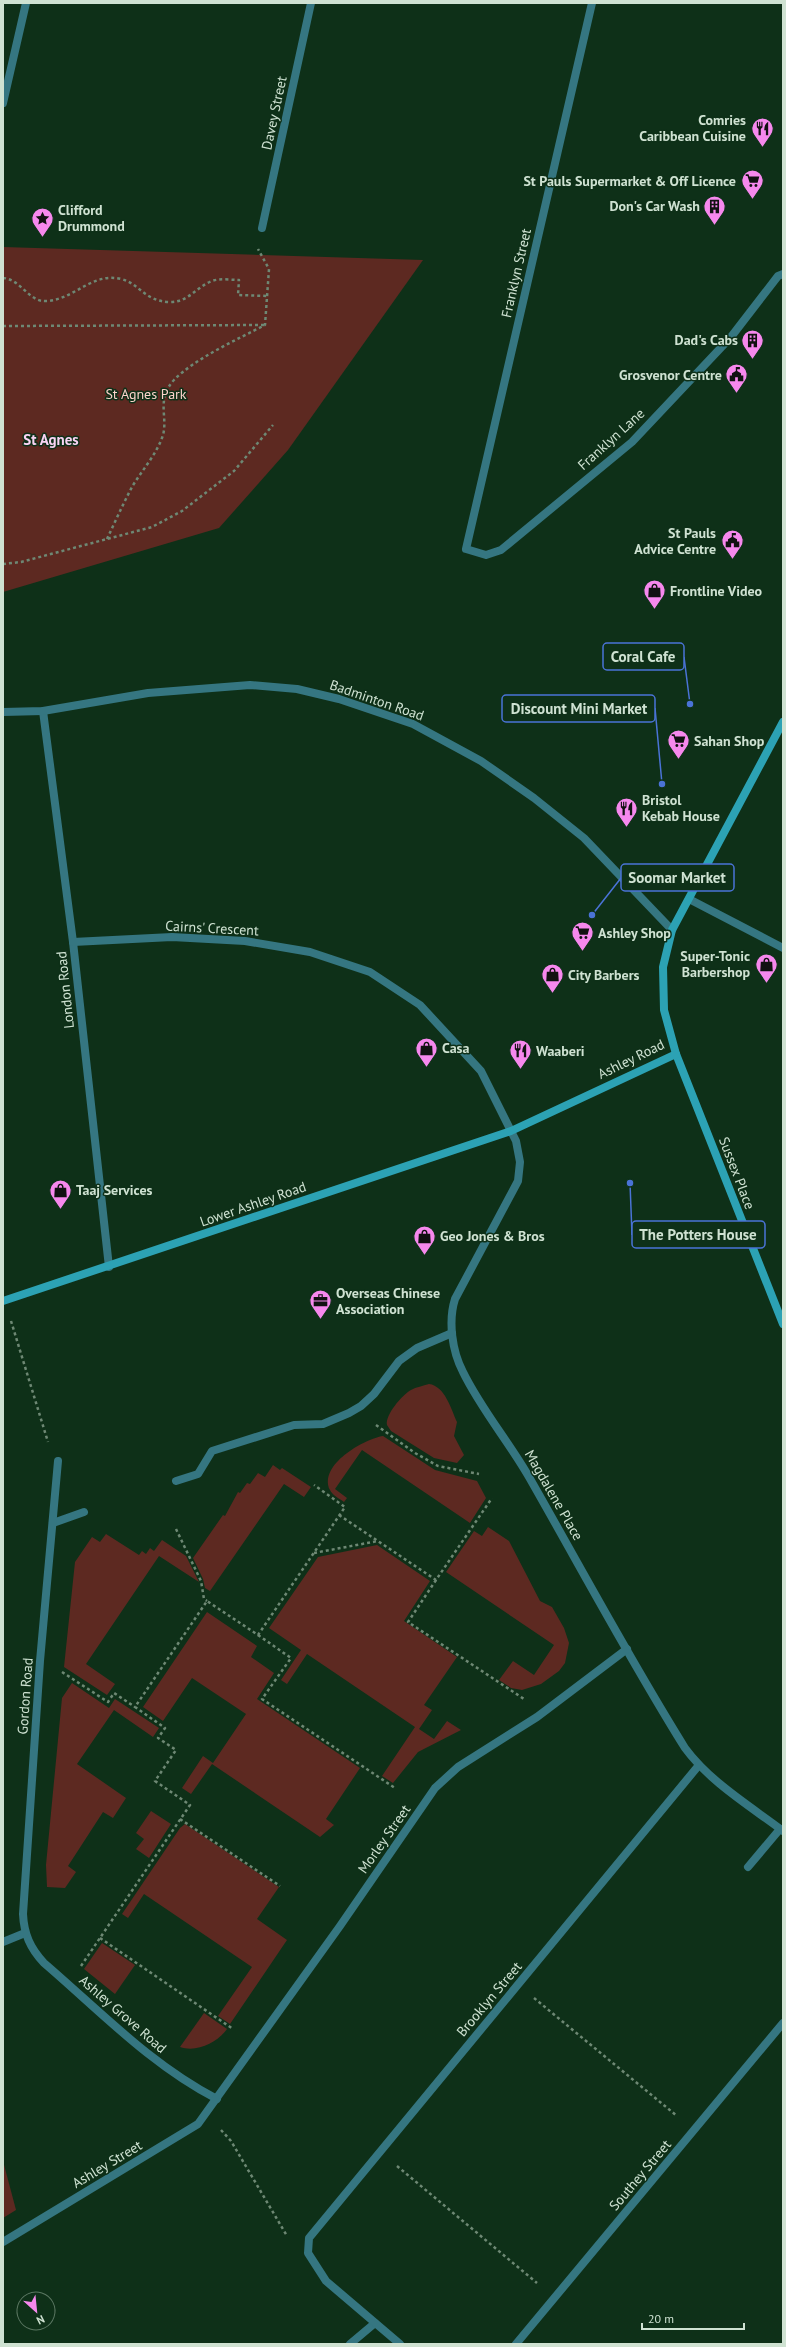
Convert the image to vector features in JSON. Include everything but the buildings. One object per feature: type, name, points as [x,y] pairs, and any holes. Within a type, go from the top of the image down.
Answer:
[{"type":"main road","name":"Ashley Road","points":[[511,1131],[676,1054],[664,1010],[663,967],[672,930],[783,722]]},
{"type":"main road","name":"Sussex Place","points":[[676,1054],[783,1324]]},
{"type":"main road","name":"Lower Ashley Road","points":[[4,1301],[511,1131]]},
{"type":"street","points":[[3,103],[26,3]]},
{"type":"street","name":"Davey Street","points":[[262,228],[311,3]]},
{"type":"street","name":"Franklyn Street","points":[[466,549],[592,3]]},
{"type":"street","name":"Franklyn Lane","points":[[466,549],[486,555],[501,550],[632,442],[731,337],[778,276],[783,274]]},
{"type":"street","name":"Badminton Road","points":[[3,712],[42,711],[148,693],[250,685],[297,689],[339,699],[413,724],[481,761],[534,798],[584,838],[672,930]]},
{"type":"street","name":"London Road","points":[[42,711],[73,942],[109,1267]]},
{"type":"street","points":[[689,899],[783,948]]},
{"type":"street","name":"Cairns' Crescent","points":[[73,942],[172,937],[245,941],[310,952],[370,972],[420,1005],[480,1071],[511,1131]]},
{"type":"street","name":"Magdalene Place","points":[[511,1131],[516,1142],[520,1162],[518,1181],[455,1299],[450,1316],[452,1333],[462,1371],[525,1470],[675,1731],[699,1765],[781,1830]]},
{"type":"street","points":[[176,1481],[198,1474],[212,1451],[294,1425],[323,1424],[349,1413],[361,1406],[374,1394],[398,1361],[417,1348],[452,1333]]},
{"type":"street","name":"Gordon Road","points":[[25,1934],[23,1914],[40,1661],[58,1461]]},
{"type":"street","points":[[53,1524],[84,1512]]},
{"type":"street","name":"Morley Street","points":[[217,2099],[435,1788],[458,1767],[537,1717],[628,1649]]},
{"type":"street","name":"Brooklyn Street","points":[[308,2253],[309,2238],[314,2230],[699,1765]]},
{"type":"street","points":[[748,1867],[781,1830]]},
{"type":"street","points":[[3,1942],[25,1934]]},
{"type":"street","name":"Ashley Grove Road","points":[[25,1934],[30,1945],[44,1963],[160,2065],[187,2084],[217,2099]]},
{"type":"street","name":"Southey Street","points":[[516,2344],[783,2023]]},
{"type":"street","name":"Ashley Street","points":[[3,2242],[188,2131],[205,2115],[217,2099]]},
{"type":"street","points":[[308,2253],[326,2281],[400,2344]]},
{"type":"street","points":[[350,2344],[375,2323]]},
{"type":"path","points":[[262,228],[257,252],[269,269],[265,325]]},
{"type":"path","points":[[3,278],[20,285],[32,297],[45,302],[58,300],[97,279],[109,277],[123,279],[141,292],[158,301],[180,301],[212,281],[218,280],[239,280],[238,295],[267,296]]},
{"type":"path","points":[[3,326],[265,325]]},
{"type":"path","points":[[107,539],[132,488],[160,443],[163,433],[163,403],[168,389],[174,380],[193,365],[265,325]]},
{"type":"path","points":[[3,564],[21,562],[152,527],[182,511],[234,471],[273,425]]},
{"type":"path","points":[[4,1301],[42,1417],[47,1440],[58,1461]]},
{"type":"path","points":[[376,1425],[415,1453],[438,1466],[479,1474]]},
{"type":"path","points":[[258,1635],[345,1506],[314,1485]]},
{"type":"path","points":[[492,1498],[408,1622],[525,1700]]},
{"type":"path","points":[[339,1515],[436,1580]]},
{"type":"path","points":[[176,1529],[201,1581],[204,1599],[291,1658],[262,1699],[395,1788]]},
{"type":"path","points":[[313,1553],[378,1541]]},
{"type":"path","points":[[135,1707],[207,1601]]},
{"type":"path","points":[[59,1670],[108,1702],[114,1693],[165,1728],[158,1738],[176,1750],[155,1781],[190,1805],[78,1970]]},
{"type":"path","points":[[180,1819],[280,1886]]},
{"type":"path","points":[[100,1938],[233,2029]]},
{"type":"path","points":[[518,1984],[694,2130]]},
{"type":"path","points":[[205,2115],[231,2141],[290,2242],[308,2253]]},
{"type":"path","points":[[379,2152],[555,2298]]},
{"type":"green space","name":"St Agnes Park","points":[[3,247],[423,260],[288,450],[219,528],[3,592]]},
{"type":"green space","points":[[429,1384],[435,1386],[443,1393],[457,1422],[454,1436],[464,1455],[457,1463],[434,1458],[391,1431],[387,1425],[391,1411],[403,1396],[413,1389]]},
{"type":"green space","points":[[383,1436],[435,1470],[477,1481],[486,1498],[470,1523],[362,1450],[335,1489],[347,1498],[344,1502],[332,1494],[328,1481],[331,1471],[336,1463],[345,1455],[365,1442]]},
{"type":"green space","points":[[273,1465],[280,1470],[282,1468],[311,1487],[304,1497],[284,1484],[210,1591],[205,1588],[203,1579],[193,1558],[223,1515],[225,1516],[238,1492],[240,1493],[247,1483],[250,1484],[258,1473],[265,1477]]},
{"type":"green space","points":[[488,1527],[509,1541],[540,1601],[552,1607],[564,1628],[569,1643],[565,1663],[559,1671],[541,1684],[522,1690],[511,1688],[499,1680],[513,1661],[534,1675],[554,1645],[446,1572],[474,1531],[482,1536]]},
{"type":"green space","points":[[106,1534],[139,1555],[142,1551],[146,1554],[150,1548],[154,1551],[162,1540],[186,1556],[199,1582],[159,1556],[86,1664],[115,1684],[107,1695],[64,1667],[75,1562],[92,1537],[100,1542]]},
{"type":"green space","points":[[377,1545],[430,1581],[404,1621],[457,1657],[424,1705],[432,1710],[419,1729],[434,1739],[447,1721],[461,1730],[418,1752],[393,1783],[382,1776],[415,1727],[307,1654],[287,1684],[281,1680],[301,1650],[269,1628],[318,1557]]},
{"type":"green space","points":[[207,1612],[257,1646],[251,1657],[274,1673],[257,1699],[360,1768],[326,1819],[334,1825],[320,1837],[212,1764],[191,1794],[182,1788],[203,1756],[213,1763],[246,1714],[192,1678],[163,1721],[143,1707]]},
{"type":"green space","points":[[72,1683],[109,1708],[115,1699],[159,1728],[153,1737],[114,1710],[77,1764],[126,1798],[113,1818],[103,1812],[68,1866],[76,1872],[65,1888],[47,1887],[46,1865],[62,1698]]},
{"type":"green space","points":[[151,1811],[171,1824],[149,1858],[136,1849],[144,1839],[136,1833]]},
{"type":"green space","points":[[185,1824],[279,1887],[257,1919],[287,1940],[230,2024],[218,2016],[252,1967],[144,1894],[128,1918],[122,1914],[180,1828]]},
{"type":"green space","points":[[102,1943],[135,1965],[115,1994],[84,1969]]},
{"type":"green space","points":[[204,2013],[227,2029],[213,2042],[206,2045],[193,2049],[180,2047]]},
{"type":"green space","points":[[3,2161],[16,2210],[3,2218]]},
{"type":"place","name":"Comries Caribbean Cuisine","points":[[762,148]]},
{"type":"place","name":"St Pauls Supermarket & Off Licence","points":[[752,200]]},
{"type":"place","name":"Don's Car Wash","points":[[715,226]]},
{"type":"place","name":"Clifford Drummond","points":[[43,238]]},
{"type":"place","name":"Dad's Cabs","points":[[753,360]]},
{"type":"place","name":"Grosvenor Centre","points":[[737,394]]},
{"type":"place","name":"St Pauls Advice Centre","points":[[732,560]]},
{"type":"place","name":"Frontline Video","points":[[655,610]]},
{"type":"place","name":"Coral Cafe","points":[[690,704]]},
{"type":"place","name":"Sahan Shop","points":[[679,760]]},
{"type":"place","name":"Discount Mini Market","points":[[662,784]]},
{"type":"place","name":"Bristol Kebab House","points":[[627,828]]},
{"type":"place","name":"Soomar Market","points":[[592,915]]},
{"type":"place","name":"Ashley Shop","points":[[582,952]]},
{"type":"place","name":"Super-Tonic Barbershop","points":[[766,984]]},
{"type":"place","name":"City Barbers","points":[[553,994]]},
{"type":"place","name":"Casa","points":[[427,1068]]},
{"type":"place","name":"Waaberi","points":[[521,1070]]},
{"type":"place","name":"The Potters House","points":[[630,1183]]},
{"type":"place","name":"Taaj Services","points":[[60,1210]]},
{"type":"place","name":"Geo Jones & Bros","points":[[425,1256]]},
{"type":"place","name":"Overseas Chinese Association","points":[[321,1320]]},
{"type":"district","name":"St Agnes","points":[[51,440]]}]
